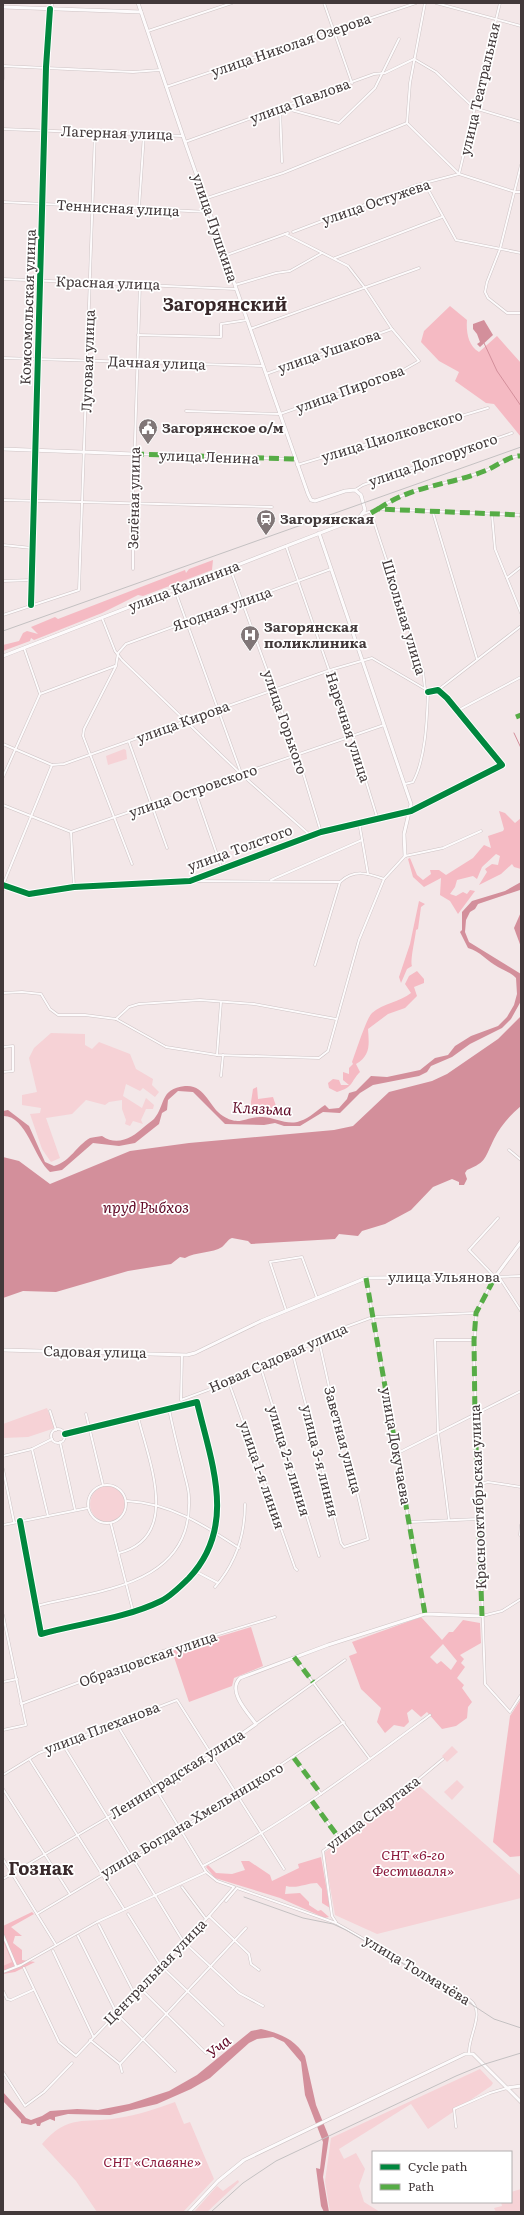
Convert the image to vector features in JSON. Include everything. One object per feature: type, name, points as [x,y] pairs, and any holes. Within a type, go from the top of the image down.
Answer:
[{"type":"street","points":[[17,3],[17,8]]},
{"type":"street","name":"Комсомольская улица","points":[[31,605],[46,67],[52,3]]},
{"type":"street","name":"улица Пушкина","points":[[138,3],[182,136],[310,498],[315,501],[345,490],[355,490]]},
{"type":"street","points":[[148,32],[232,3]]},
{"type":"street","points":[[324,3],[352,83]]},
{"type":"street","name":"улица Николая Озерова","points":[[166,87],[334,29],[416,3]]},
{"type":"street","points":[[407,123],[414,58],[425,3]]},
{"type":"street","points":[[436,3],[521,26]]},
{"type":"street","name":"улица Театральная","points":[[459,174],[500,3]]},
{"type":"street","points":[[3,7],[142,12]]},
{"type":"street","points":[[291,110],[339,123],[376,88],[399,39]]},
{"type":"street","points":[[414,58],[436,72],[474,108],[521,122]]},
{"type":"street","name":"улица Павлова","points":[[185,142],[383,73],[414,58]]},
{"type":"street","points":[[3,79],[3,66],[133,72],[160,70]]},
{"type":"street","points":[[280,109],[282,162]]},
{"type":"street","points":[[204,199],[283,173],[407,123]]},
{"type":"street","points":[[407,123],[459,174],[515,192],[521,192]]},
{"type":"street","name":"Лагерная улица","points":[[3,129],[182,136]]},
{"type":"street","name":"Луговая улица","points":[[31,605],[79,590],[94,206],[95,132]]},
{"type":"street","points":[[139,209],[144,134]]},
{"type":"street","points":[[521,165],[500,249],[485,288],[486,296],[507,314],[521,313]]},
{"type":"street","name":"улица Остужева","points":[[293,232],[425,184],[459,174]]},
{"type":"street","points":[[425,184],[456,240],[521,253]]},
{"type":"street","name":"Теннисная улица","points":[[3,202],[209,212]]},
{"type":"street","points":[[335,258],[442,217]]},
{"type":"street","points":[[224,256],[287,234],[348,266],[365,288],[392,329]]},
{"type":"street","name":"Красная улица","points":[[3,279],[235,287],[276,273],[290,272],[322,253]]},
{"type":"street","points":[[250,329],[419,268]]},
{"type":"street","name":"Зелёная улица","points":[[133,568],[134,454],[140,284]]},
{"type":"street","points":[[138,335],[221,337],[221,324],[247,320]]},
{"type":"street","name":"улица Пирогова","points":[[280,414],[398,373],[418,361],[392,329]]},
{"type":"street","name":"улица Ушакова","points":[[266,374],[392,329]]},
{"type":"street","name":"Дачная улица","points":[[3,358],[263,366]]},
{"type":"street","name":"улица Циолковского","points":[[298,465],[488,408]]},
{"type":"street","points":[[186,411],[280,414]]},
{"type":"street","name":"улица Долгорукого","points":[[355,490],[363,485],[512,434]]},
{"type":"street","name":"улица Ленина","points":[[3,449],[296,459]]},
{"type":"street","points":[[355,490],[361,495],[364,502],[363,514],[371,513],[407,492],[427,486],[444,484],[521,456]]},
{"type":"street","points":[[3,500],[272,506]]},
{"type":"street","points":[[378,509],[433,513],[521,516]]},
{"type":"street","name":"Школьная улица","points":[[371,513],[423,671],[425,689],[428,692],[427,716],[418,773],[413,782],[405,784]]},
{"type":"street","points":[[433,513],[477,659]]},
{"type":"street","name":"улица Калинина","points":[[3,656],[175,590],[363,514]]},
{"type":"street","points":[[492,514],[495,549],[521,613]]},
{"type":"street","points":[[319,533],[405,784],[411,811],[404,834],[405,856]]},
{"type":"street","points":[[3,545],[32,548]]},
{"type":"street","name":"Наречная улица","points":[[286,546],[330,670],[377,817]]},
{"type":"street","points":[[507,578],[521,567]]},
{"type":"street","name":"улица Горького","points":[[230,568],[297,753],[321,832]]},
{"type":"street","name":"Ягодная улица","points":[[118,655],[126,644],[331,569]]},
{"type":"street","points":[[3,581],[32,580]]},
{"type":"street","points":[[175,590],[241,774]]},
{"type":"street","points":[[3,615],[31,605]]},
{"type":"street","points":[[102,618],[118,655],[241,774],[310,835]]},
{"type":"street","points":[[428,692],[438,690],[521,626]]},
{"type":"street","points":[[24,648],[40,694]]},
{"type":"street","points":[[118,655],[116,666],[84,729],[83,736],[132,864]]},
{"type":"street","points":[[363,660],[372,658],[425,689]]},
{"type":"street","name":"улица Кирова","points":[[52,765],[64,764],[129,742],[218,708],[363,660]]},
{"type":"street","points":[[3,777],[14,749],[40,694],[116,666]]},
{"type":"street","points":[[438,690],[457,711],[521,676]]},
{"type":"street","name":"улица Толстого","points":[[3,885],[29,894],[74,887],[190,881],[310,835],[377,817],[411,811],[502,765],[457,711]]},
{"type":"street","name":"улица Островского","points":[[71,832],[195,791],[297,753],[384,725]]},
{"type":"street","points":[[129,742],[167,848]]},
{"type":"street","points":[[3,744],[52,765],[3,885],[3,890]]},
{"type":"street","points":[[195,791],[222,869]]},
{"type":"street","points":[[3,805],[71,832],[74,887]]},
{"type":"street","points":[[359,822],[368,874]]},
{"type":"street","points":[[3,993],[22,992],[41,994],[50,1009],[58,1015],[116,1019],[166,1047],[223,1055],[319,1058],[328,1051],[359,940],[384,879],[405,856],[443,848],[481,831]]},
{"type":"street","points":[[270,880],[362,840]]},
{"type":"street","points":[[315,965],[340,882],[347,876],[356,873],[368,874],[384,879]]},
{"type":"street","points":[[190,881],[270,880],[278,883],[340,882]]},
{"type":"street","points":[[116,1019],[129,1007],[139,1004],[200,1000],[254,1004],[336,1019]]},
{"type":"street","points":[[217,1054],[221,1002]]},
{"type":"street","points":[[3,1047],[13,1046],[14,1055],[13,1071],[3,1072]]},
{"type":"street","points":[[221,1076],[223,1055]]},
{"type":"street","points":[[509,1150],[521,1160]]},
{"type":"street","points":[[498,1218],[469,1250],[497,1277],[521,1310]]},
{"type":"street","points":[[497,1277],[521,1242]]},
{"type":"street","points":[[317,1298],[302,1257],[270,1262],[286,1311],[366,1278]]},
{"type":"street","name":"улица Ульянова","points":[[366,1278],[521,1276]]},
{"type":"street","name":"Краснооктябрьская улица","points":[[497,1277],[476,1313],[474,1340],[477,1485],[485,1684],[510,1712],[521,1695]]},
{"type":"street","name":"улица Докучаева","points":[[366,1278],[398,1453],[425,1614]]},
{"type":"street","name":"Садовая улица","points":[[3,1350],[187,1355],[205,1349],[249,1326],[286,1311]]},
{"type":"street","name":"Новая Садовая улица","points":[[182,1354],[181,1400],[292,1351],[340,1333],[343,1328],[373,1317],[476,1313]]},
{"type":"street","points":[[449,1520],[438,1432],[435,1340],[474,1340]]},
{"type":"street","name":"Заветная улица","points":[[319,1341],[342,1446],[347,1449],[368,1539]]},
{"type":"street","name":"улица 3-я линия","points":[[292,1351],[341,1542],[344,1547],[368,1539]]},
{"type":"street","name":"улица 2-я линия","points":[[260,1365],[319,1556]]},
{"type":"street","name":"улица 1-я линия","points":[[228,1380],[297,1570]]},
{"type":"street","points":[[398,1453],[438,1432],[475,1416],[521,1391]]},
{"type":"street","points":[[20,1521],[41,1634],[133,1611],[162,1600],[181,1586],[195,1571],[206,1554],[217,1521],[216,1484],[197,1402],[65,1434]]},
{"type":"street","points":[[36,1606],[139,1580],[153,1572],[169,1558],[178,1546],[189,1516],[189,1496],[169,1409]]},
{"type":"street","points":[[50,1411],[56,1430]]},
{"type":"street","points":[[86,1414],[102,1486]]},
{"type":"street","points":[[119,1553],[138,1543],[148,1533],[156,1516],[158,1506],[138,1417]]},
{"type":"street","points":[[56,1430],[61,1430],[65,1434]]},
{"type":"street","points":[[52,1439],[52,1434],[56,1430]]},
{"type":"street","points":[[60,1442],[64,1439],[65,1434]]},
{"type":"street","points":[[52,1439],[55,1442],[60,1442]]},
{"type":"street","points":[[3,1456],[32,1449],[52,1439]]},
{"type":"street","points":[[60,1442],[75,1510]]},
{"type":"street","points":[[32,1449],[48,1516]]},
{"type":"street","points":[[3,1469],[14,1522]]},
{"type":"street","points":[[477,1485],[488,1482],[521,1487]]},
{"type":"street","points":[[112,1485],[119,1488],[124,1494],[127,1502],[124,1516],[111,1524],[96,1521],[88,1508],[91,1493],[102,1486],[112,1485]]},
{"type":"street","points":[[127,1502],[158,1506],[189,1516],[239,1548]]},
{"type":"street","points":[[216,1587],[232,1563],[239,1548],[243,1535],[245,1504]]},
{"type":"street","points":[[3,1525],[88,1508]]},
{"type":"street","points":[[410,1522],[479,1519]]},
{"type":"street","points":[[111,1524],[133,1611]]},
{"type":"street","points":[[520,1535],[521,1525]]},
{"type":"street","points":[[195,1571],[218,1584]]},
{"type":"street","points":[[256,1724],[242,1705],[235,1688],[235,1683],[240,1678],[294,1657],[425,1614],[482,1616],[502,1611],[521,1599]]},
{"type":"street","points":[[3,1615],[26,1724],[3,1730]]},
{"type":"street","name":"Образцовская улица","points":[[21,1704],[163,1652],[275,1617]]},
{"type":"street","points":[[294,1657],[344,1722],[370,1759]]},
{"type":"street","name":"Ленинградская улица","points":[[3,1879],[212,1755],[345,1660]]},
{"type":"street","points":[[3,1682],[17,1679]]},
{"type":"street","name":"улица Плеханова","points":[[3,1775],[30,1760],[39,1752],[177,1700],[212,1755]]},
{"type":"street","points":[[203,1866],[261,1833],[312,1801],[430,1715]]},
{"type":"street","name":"улица Богдана Хмельницкого","points":[[37,1914],[238,1794],[294,1758],[344,1722]]},
{"type":"street","points":[[3,1972],[124,1909],[156,1896],[206,1872],[116,1723]]},
{"type":"street","points":[[62,1743],[183,1941],[238,1993],[263,2006]]},
{"type":"street","points":[[212,1755],[284,1869]]},
{"type":"street","points":[[294,1758],[321,1794]]},
{"type":"street","name":"улица Спартака","points":[[336,1923],[332,1916],[322,1851],[420,1779],[443,1758]]},
{"type":"street","points":[[30,1760],[124,1909]]},
{"type":"street","points":[[3,1789],[70,1894]]},
{"type":"street","points":[[312,1801],[339,1838]]},
{"type":"street","points":[[3,1859],[56,1945]]},
{"type":"street","name":"Центральная улица","points":[[33,1990],[59,2042],[76,2056],[93,2036],[141,1989],[160,1965],[209,1916],[234,1887],[217,1881],[206,1872]]},
{"type":"street","points":[[182,1887],[206,1919]]},
{"type":"street","name":"улица Толмачёва","points":[[226,1901],[237,1888],[336,1923],[475,2004],[477,2015],[470,2038],[469,2053]]},
{"type":"street","points":[[128,1914],[160,1965],[223,2025]]},
{"type":"street","points":[[209,1916],[249,1954],[251,1964],[259,1970]]},
{"type":"street","points":[[99,1925],[135,1995]]},
{"type":"street","points":[[120,2064],[142,2038],[246,1928]]},
{"type":"street","points":[[3,1935],[16,1966]]},
{"type":"street","points":[[78,1936],[117,2014],[175,2071]]},
{"type":"street","points":[[53,1951],[93,2036]]},
{"type":"street","points":[[3,1991],[7,1999],[11,2000],[33,1990],[24,1968]]},
{"type":"street","points":[[141,1989],[206,2053]]},
{"type":"street","points":[[90,2040],[120,2064],[122,2072]]},
{"type":"street","points":[[189,2212],[218,2181],[244,2160],[469,2053],[473,2054],[521,2102]]},
{"type":"street","points":[[3,2072],[25,2106],[44,2092],[72,2063]]},
{"type":"street","points":[[456,2127],[454,2109],[483,2095],[507,2088],[521,2086]]},
{"type":"green space","points":[[124,749],[126,750],[127,759],[108,765],[106,756]]},
{"type":"green space","points":[[51,1033],[85,1034],[85,1045],[92,1049],[99,1042],[130,1054],[136,1069],[153,1079],[152,1085],[159,1092],[155,1097],[143,1088],[140,1091],[126,1084],[123,1096],[142,1108],[146,1098],[154,1105],[153,1109],[146,1109],[141,1120],[143,1124],[133,1121],[130,1126],[125,1124],[126,1120],[122,1109],[122,1100],[109,1102],[105,1105],[86,1100],[72,1114],[46,1118],[60,1158],[51,1162],[42,1149],[30,1114],[40,1113],[41,1108],[22,1105],[22,1095],[37,1092],[29,1058],[34,1048]]},
{"type":"green space","points":[[47,1408],[55,1428],[28,1437],[3,1438],[3,1424]]},
{"type":"green space","points":[[108,1486],[118,1489],[123,1494],[126,1504],[123,1514],[118,1519],[108,1522],[98,1519],[93,1514],[90,1504],[93,1494],[98,1489]]},
{"type":"green space","points":[[452,1746],[458,1752],[447,1762],[442,1756]]},
{"type":"green space","points":[[457,1780],[464,1787],[452,1800],[444,1792]]},
{"type":"green space","name":"СНТ «6-го Фестиваля»","points":[[417,1784],[521,1876],[521,1898],[377,1934],[335,1915],[324,1853]]},
{"type":"green space","points":[[3,1938],[14,1964],[3,1968]]},
{"type":"green space","points":[[480,2069],[493,2083],[491,2086],[428,2129],[411,2104],[339,2149],[344,2159],[356,2153],[365,2169],[359,2186],[364,2202],[380,2212],[330,2212],[325,2181],[331,2138]]},
{"type":"green space","name":"СНТ «Славяне»","points":[[175,2102],[184,2124],[190,2122],[214,2179],[183,2212],[97,2212],[76,2181],[42,2144],[60,2128],[69,2124],[125,2117],[147,2112]]},
{"type":"green space","points":[[238,2180],[239,2182],[207,2212],[194,2212],[217,2186],[223,2191]]},
{"type":"green space","points":[[521,2189],[521,2212],[496,2212],[494,2208],[502,2206],[501,2203],[512,2203],[512,2192]]},
{"type":"shaded area","points":[[450,306],[467,320],[468,338],[475,349],[479,352],[497,336],[521,363],[521,437],[494,404],[486,403],[455,381],[459,372],[439,361],[421,342],[424,331]]},
{"type":"shaded area","points":[[213,560],[212,570],[143,596],[138,595],[102,613],[34,640],[31,638],[30,641],[3,651],[3,645],[19,641],[23,633],[27,631],[38,634],[31,627],[55,617],[58,619],[185,570],[186,573],[189,569]]},
{"type":"shaded area","points":[[499,811],[505,813],[515,823],[521,818],[521,869],[514,867],[512,864],[501,874],[479,885],[487,872],[485,869],[492,864],[498,865],[500,856],[496,854],[482,867],[477,879],[473,876],[457,880],[455,887],[450,894],[456,896],[463,892],[467,894],[470,890],[475,891],[458,914],[450,901],[440,895],[441,878],[424,887],[413,877],[408,859],[410,858],[417,875],[423,880],[431,874],[430,870],[439,870],[446,875],[473,858],[484,845],[491,848],[488,836],[503,831],[504,829]]},
{"type":"shaded area","points":[[419,901],[425,904],[421,907],[418,929],[416,930],[412,955],[412,966],[407,969],[401,983],[399,977],[410,944]]},
{"type":"shaded area","points":[[417,971],[424,979],[424,983],[414,987],[417,996],[405,1008],[388,1014],[368,1029],[369,1040],[367,1053],[361,1061],[356,1064],[360,1072],[351,1084],[337,1092],[329,1088],[328,1083],[333,1079],[339,1080],[341,1085],[349,1085],[343,1080],[343,1072],[349,1074],[349,1068],[353,1064],[352,1062],[370,1016],[381,1007],[402,999],[411,993],[405,984],[409,976]]},
{"type":"shaded area","points":[[257,1087],[258,1099],[273,1097],[278,1112],[267,1115],[252,1114],[251,1102],[253,1089]]},
{"type":"shaded area","points":[[421,1617],[442,1640],[449,1632],[453,1632],[463,1620],[480,1623],[481,1643],[460,1655],[464,1659],[461,1663],[465,1667],[457,1678],[464,1685],[462,1688],[472,1702],[468,1707],[467,1718],[456,1726],[442,1729],[427,1712],[421,1717],[412,1709],[407,1713],[409,1722],[404,1727],[394,1725],[385,1733],[377,1722],[381,1708],[361,1689],[349,1656],[357,1653],[352,1642]],"holes":[[[443,1644],[457,1661],[451,1670],[441,1661],[437,1664],[430,1657]]]},
{"type":"shaded area","points":[[251,1627],[263,1666],[234,1678],[232,1686],[189,1702],[172,1651]]},
{"type":"shaded area","points":[[521,1699],[521,1856],[510,1857],[493,1842],[510,1716]]},
{"type":"shaded area","points":[[321,1857],[330,1908],[322,1903],[322,1889],[317,1883],[294,1887],[286,1886],[285,1894],[300,1893],[309,1902],[309,1905],[318,1911],[321,1910],[329,1917],[325,1918],[280,1898],[215,1878],[206,1867],[208,1865],[216,1873],[232,1874],[245,1870],[241,1861],[249,1861],[270,1875],[272,1881],[299,1868],[298,1864]]},
{"type":"shaded area","points":[[32,1912],[34,1914],[11,1927],[22,1936],[15,1936],[13,1943],[22,1950],[22,1960],[35,1962],[15,1972],[3,1974],[3,1966],[12,1962],[3,1941],[3,1926]]},
{"type":"water","points":[[484,320],[493,335],[480,347],[477,344],[480,342],[473,329],[473,324]]},
{"type":"water","points":[[521,882],[521,892],[520,890],[478,904],[475,909],[470,912],[466,920],[465,932],[469,942],[521,974],[521,1001],[511,1019],[502,1028],[470,1044],[452,1057],[431,1066],[427,1072],[419,1076],[373,1085],[360,1093],[340,1113],[323,1112],[300,1126],[284,1126],[275,1123],[264,1125],[225,1124],[193,1092],[178,1091],[168,1100],[167,1110],[162,1113],[159,1124],[135,1143],[119,1146],[93,1143],[62,1170],[50,1172],[44,1166],[29,1138],[18,1122],[3,1116],[3,1111],[8,1110],[29,1126],[45,1162],[54,1166],[65,1161],[90,1138],[102,1136],[114,1141],[119,1141],[135,1134],[154,1119],[158,1114],[164,1098],[171,1090],[185,1086],[192,1086],[202,1092],[218,1112],[234,1121],[262,1117],[286,1122],[295,1122],[304,1120],[325,1105],[329,1109],[339,1108],[347,1099],[349,1093],[356,1091],[371,1076],[387,1077],[420,1070],[435,1058],[448,1055],[455,1046],[471,1036],[498,1026],[507,1017],[514,1005],[517,994],[516,978],[510,973],[494,965],[476,951],[468,948],[460,932],[462,930],[462,912],[472,901],[505,891]]},
{"type":"water","points":[[521,912],[521,947],[514,928]]},
{"type":"water","name":"пруд Рыбхоз","points":[[521,1016],[521,1106],[502,1126],[485,1158],[474,1167],[467,1170],[465,1173],[467,1179],[464,1185],[459,1185],[459,1182],[452,1179],[433,1187],[411,1210],[385,1224],[362,1231],[358,1236],[339,1234],[335,1239],[251,1244],[248,1241],[232,1238],[218,1249],[185,1258],[180,1257],[171,1264],[128,1271],[56,1292],[23,1291],[3,1298],[3,1157],[19,1161],[50,1184],[130,1151],[189,1143],[334,1130],[353,1126],[389,1092],[432,1081],[447,1074],[498,1039]]},
{"type":"water","points":[[261,2029],[291,2041],[305,2056],[316,2105],[329,2137],[323,2177],[329,2212],[324,2212],[321,2206],[316,2168],[320,2169],[323,2142],[305,2095],[301,2062],[284,2042],[273,2037],[257,2039],[249,2043],[210,2078],[191,2089],[157,2104],[110,2115],[68,2114],[55,2117],[55,2121],[50,2119],[41,2123],[40,2126],[37,2126],[36,2123],[31,2125],[21,2123],[21,2120],[3,2101],[3,2092],[26,2118],[31,2120],[50,2111],[77,2109],[98,2110],[129,2104],[169,2091],[197,2075],[251,2031]]},
{"type":"waterway","points":[[484,343],[497,371],[521,406]]},
{"type":"waterway","points":[[514,733],[521,748]]},
{"type":"railway","points":[[3,631],[521,447]]},
{"type":"railway","points":[[244,1897],[303,1918],[333,1924],[346,1930],[494,2019],[521,2028]]},
{"type":"railway","points":[[211,2212],[243,2183],[276,2161],[456,2076],[485,2064],[521,2053]]},
{"type":"marked path","points":[[134,454],[296,459]]},
{"type":"marked path","points":[[378,509],[392,501],[418,490],[473,475],[487,470],[508,459],[521,456]]},
{"type":"marked path","points":[[371,513],[378,509],[521,515]]},
{"type":"marked path","points":[[516,717],[521,715]]},
{"type":"marked path","points":[[482,1616],[475,1419],[474,1340],[476,1313],[495,1277]]},
{"type":"marked path","points":[[366,1278],[425,1614]]},
{"type":"marked path","points":[[294,1657],[313,1682]]},
{"type":"marked path","points":[[294,1758],[321,1794]]},
{"type":"marked path","points":[[312,1801],[339,1838]]},
{"type":"cycle path","points":[[31,605],[46,67],[50,9]]},
{"type":"cycle path","points":[[3,885],[29,894],[74,887],[190,881],[321,832],[411,811],[502,765],[447,698],[438,690],[428,692]]},
{"type":"cycle path","points":[[20,1521],[41,1634],[132,1612],[161,1601],[172,1594],[189,1578],[204,1558],[213,1537],[217,1515],[217,1493],[214,1470],[197,1402],[65,1434]]},
{"type":"place","name":"Загорянское о/м","points":[[148,445]]},
{"type":"place","name":"Загорянская","points":[[266,536]]},
{"type":"place","name":"Загорянская поликлиника","points":[[250,652]]},
{"type":"district","name":"Загорянский","points":[[225,305]]},
{"type":"district","name":"Гознак","points":[[41,1869]]},
{"type":"water label","name":"Клязьма","points":[[262,1109]]},
{"type":"water label","name":"Уча","points":[[219,2047]]}]
